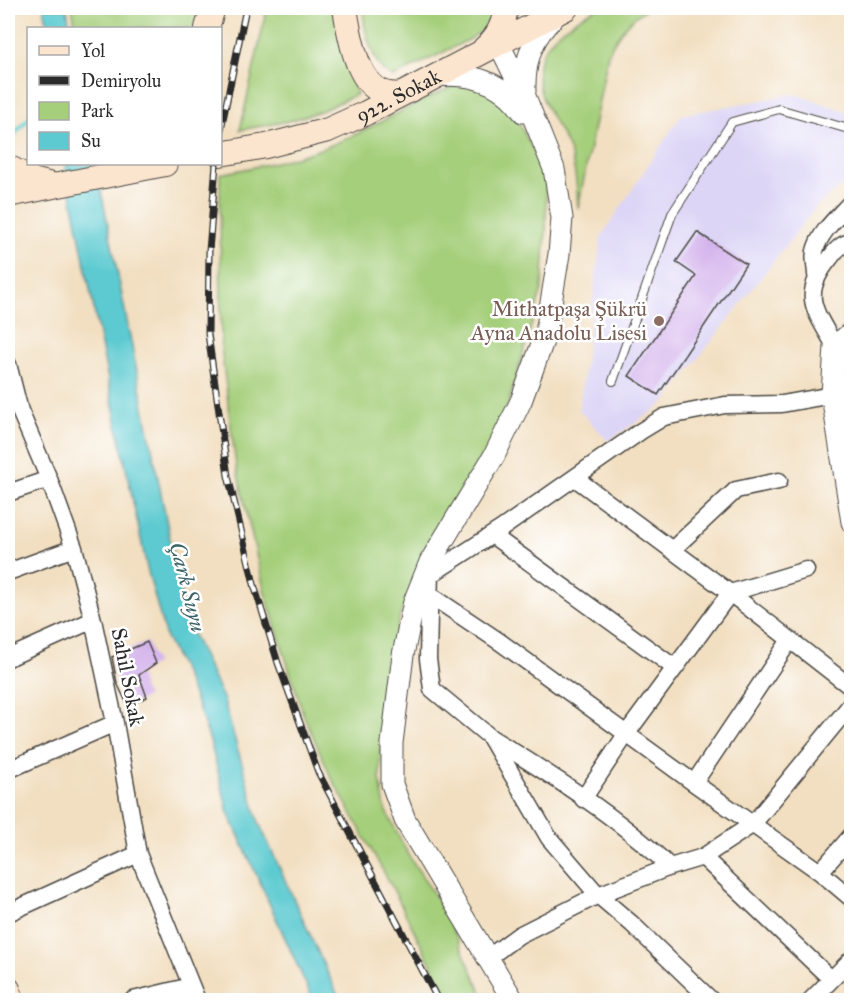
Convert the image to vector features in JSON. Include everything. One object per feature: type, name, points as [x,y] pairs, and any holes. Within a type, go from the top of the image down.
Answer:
[{"type":"main road","points":[[207,27],[213,8]]},
{"type":"main road","points":[[345,8],[356,54],[367,79],[373,87],[384,94],[401,94]]},
{"type":"main road","name":"922. Sokak","points":[[222,154],[266,146],[328,130],[479,53],[503,24],[566,8]]},
{"type":"main road","points":[[8,195],[121,170],[158,165]]},
{"type":"main road","points":[[8,167],[33,180],[53,185]]},
{"type":"main road","points":[[8,989],[12,1000]]},
{"type":"street","points":[[526,99],[525,66],[529,51],[546,24],[566,8]]},
{"type":"street","points":[[503,24],[508,62],[526,99],[554,169],[562,218],[559,255],[546,333],[521,401],[494,456],[430,568],[414,602],[403,655],[392,742],[392,784],[405,820],[513,1000]]},
{"type":"street","points":[[434,76],[456,75],[482,79],[507,92],[546,148]]},
{"type":"street","points":[[852,201],[826,229],[818,243],[814,253],[816,275],[812,298],[817,315],[835,346],[832,394],[852,522]]},
{"type":"street","points":[[816,275],[833,254],[847,242],[852,242]]},
{"type":"street","points":[[835,346],[852,332]]},
{"type":"street","name":"Sahil Sokak","points":[[8,364],[14,413],[49,479],[74,548],[93,620],[115,723],[138,854],[194,993]]},
{"type":"street","points":[[430,568],[492,535],[664,417],[724,405],[782,404],[832,394]]},
{"type":"street","points":[[575,478],[673,549],[852,688]]},
{"type":"street","points":[[8,493],[49,479]]},
{"type":"street","points":[[673,549],[736,490],[779,482]]},
{"type":"street","points":[[492,535],[675,668]]},
{"type":"street","points":[[8,572],[74,548]]},
{"type":"street","points":[[430,568],[428,659],[432,689],[490,737],[541,769],[647,845],[670,867]]},
{"type":"street","points":[[584,799],[627,733],[730,593],[806,570]]},
{"type":"street","points":[[430,595],[500,642],[820,872],[852,899]]},
{"type":"street","points":[[8,658],[93,620]]},
{"type":"street","points":[[694,783],[790,640]]},
{"type":"street","points":[[489,957],[519,935],[598,895],[670,867],[704,857],[753,824],[852,703]]},
{"type":"street","points":[[8,770],[115,723]]},
{"type":"street","points":[[490,737],[549,838],[598,895],[632,924],[711,1000]]},
{"type":"street","points":[[820,872],[852,835]]},
{"type":"street","points":[[8,913],[138,854]]},
{"type":"street","points":[[704,857],[831,978]]},
{"type":"street","points":[[811,1000],[852,959]]},
{"type":"street","points":[[133,1000],[194,993]]},
{"type":"lane","points":[[613,381],[672,214],[732,122],[779,109],[852,130]]},
{"type":"shaded area","name":"Mithatpaşa Şükrü Ayna Anadolu Lisesi","points":[[794,94],[851,113],[851,178],[816,207],[662,405],[608,441],[579,410],[601,237],[681,115]]},
{"type":"green space","points":[[72,8],[212,8],[204,27],[76,27]]},
{"type":"green space","points":[[267,8],[335,8],[347,66],[357,94],[321,111],[289,121],[240,130]]},
{"type":"green space","points":[[363,8],[495,8],[491,23],[472,38],[393,77],[380,66],[370,47]]},
{"type":"green space","points":[[597,8],[649,8],[635,16],[624,27],[608,54],[578,209],[576,179],[569,150],[545,104],[539,86],[538,71],[547,45],[557,34]]},
{"type":"green space","points":[[460,84],[484,88],[512,109],[536,156],[546,164],[546,229],[542,289],[508,404],[492,447],[401,612],[391,655],[380,751],[380,778],[385,809],[409,856],[443,908],[481,991],[492,1000],[449,1000],[392,887],[331,777],[304,716],[265,593],[236,466],[221,347],[220,174],[279,162],[322,149]]},
{"type":"water","points":[[44,8],[67,8],[70,27],[48,27]]},
{"type":"water","points":[[65,165],[96,165],[186,620],[223,698],[259,823],[340,1000],[313,1000],[228,812],[211,744],[200,712],[166,638],[147,568]]},
{"type":"building","points":[[697,232],[746,264],[658,395],[629,376],[696,276],[676,262]]},
{"type":"building","points":[[147,642],[156,663],[139,675],[147,697],[128,706],[117,683],[112,657]]},
{"type":"waterway","points":[[8,141],[27,120]]},
{"type":"railway","points":[[222,124],[246,8]]},
{"type":"railway","points":[[216,165],[209,251],[208,334],[228,476],[255,588],[278,663],[318,772],[438,1000]]},
{"type":"place","name":"Mithatpaşa Şükrü Ayna Anadolu Lisesi","points":[[659,321]]},
{"type":"water label","name":"Çark Suyu","points":[[188,587]]}]
